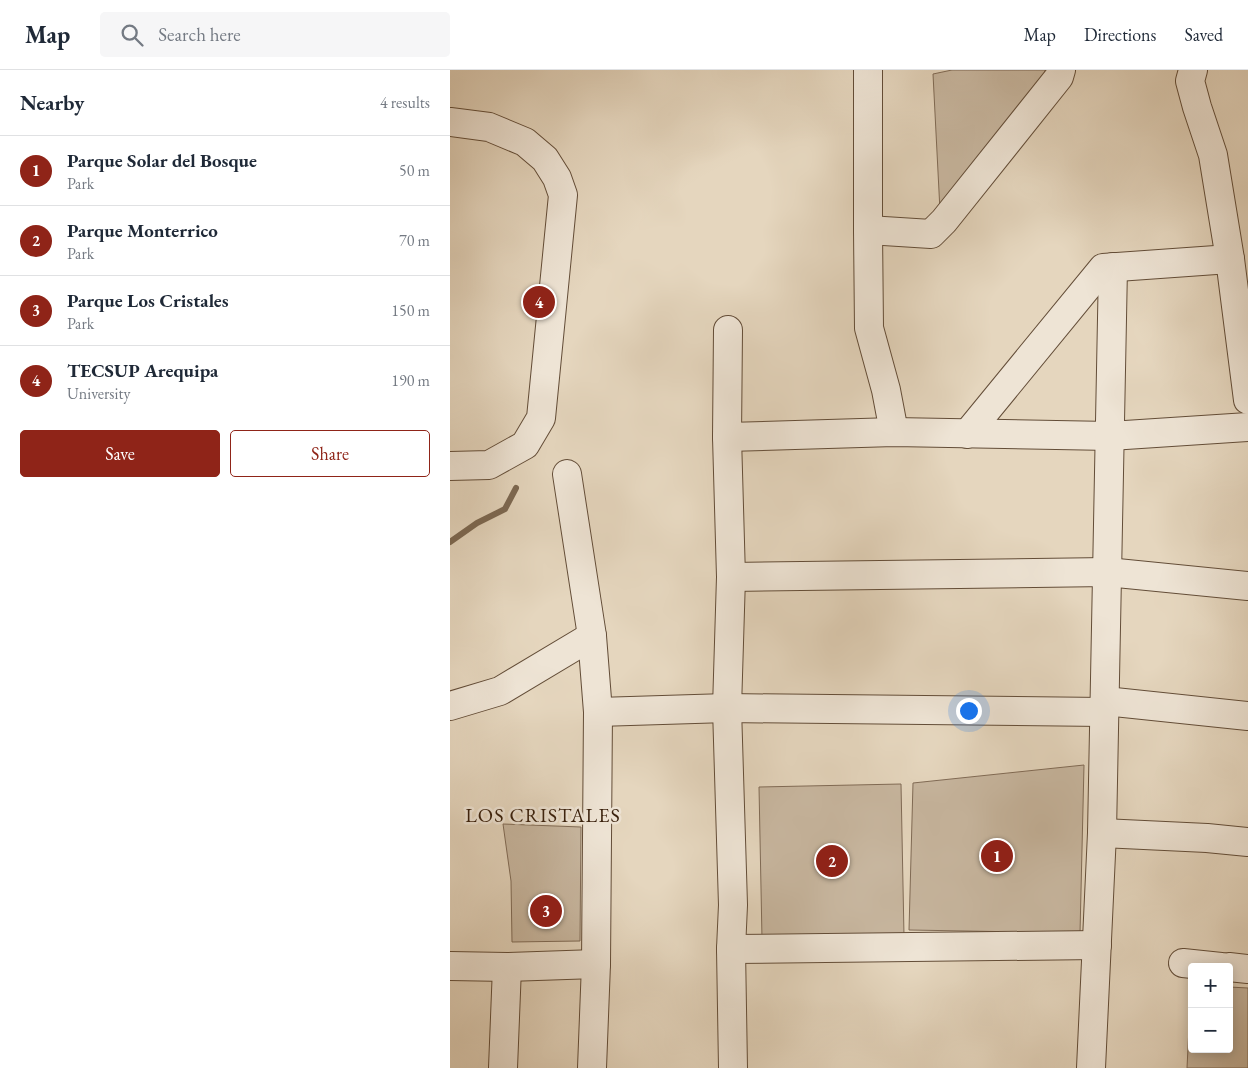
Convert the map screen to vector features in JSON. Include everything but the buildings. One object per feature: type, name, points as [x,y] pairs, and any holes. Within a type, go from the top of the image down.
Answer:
[{"type":"street","points":[[868,70],[870,328],[886,390],[894,432]]},
{"type":"street","points":[[868,230],[931,234],[944,221],[1059,77],[1061,70]]},
{"type":"street","points":[[1193,70],[1190,81],[1213,155],[1230,259],[1248,400]]},
{"type":"street","points":[[450,122],[489,127],[525,142],[545,159],[557,178],[563,195],[541,418],[525,445],[489,465],[450,466]]},
{"type":"street","points":[[967,434],[1103,268],[1230,259]]},
{"type":"street","points":[[1091,1068],[1102,833],[1113,267]]},
{"type":"street","points":[[728,330],[727,436],[731,577],[727,708],[734,905],[731,949],[733,1068]]},
{"type":"street","points":[[727,436],[894,432],[1110,436],[1248,427]]},
{"type":"street","points":[[567,474],[592,636],[598,712],[596,964],[592,1068]]},
{"type":"street","points":[[731,577],[1107,572],[1248,586]]},
{"type":"street","points":[[450,706],[500,691],[592,636]]},
{"type":"street","points":[[598,712],[727,708],[1104,706],[1248,716]]},
{"type":"street","points":[[1102,833],[1248,842]]},
{"type":"street","points":[[731,949],[1097,945]]},
{"type":"street","points":[[450,966],[507,967],[596,964]]},
{"type":"street","points":[[1183,964],[1188,964]]},
{"type":"street","points":[[503,1068],[507,967]]},
{"type":"street","points":[[1233,968],[1248,969]]},
{"type":"shaded area","points":[[952,70],[1045,70],[1045,74],[940,211],[933,74]]},
{"type":"shaded area","points":[[1084,765],[1080,933],[909,930],[913,783]]},
{"type":"shaded area","points":[[901,784],[904,936],[762,939],[759,787]]},
{"type":"shaded area","points":[[503,824],[581,827],[580,941],[512,942],[511,881]]},
{"type":"shaded area","points":[[1233,987],[1248,988],[1248,1068],[1187,1068],[1188,1048],[1188,1053],[1233,1053]]},
{"type":"waterway","points":[[450,542],[477,523],[505,509],[516,488]]},
{"type":"place","name":"TECSUP Arequipa","points":[[539,302]]},
{"type":"place","name":"Parque Solar del Bosque","points":[[997,856]]},
{"type":"place","name":"Parque Monterrico","points":[[832,861]]},
{"type":"place","name":"Parque Los Cristales","points":[[546,911]]},
{"type":"district","name":"LOS CRISTALES","points":[[543,815]]}]
